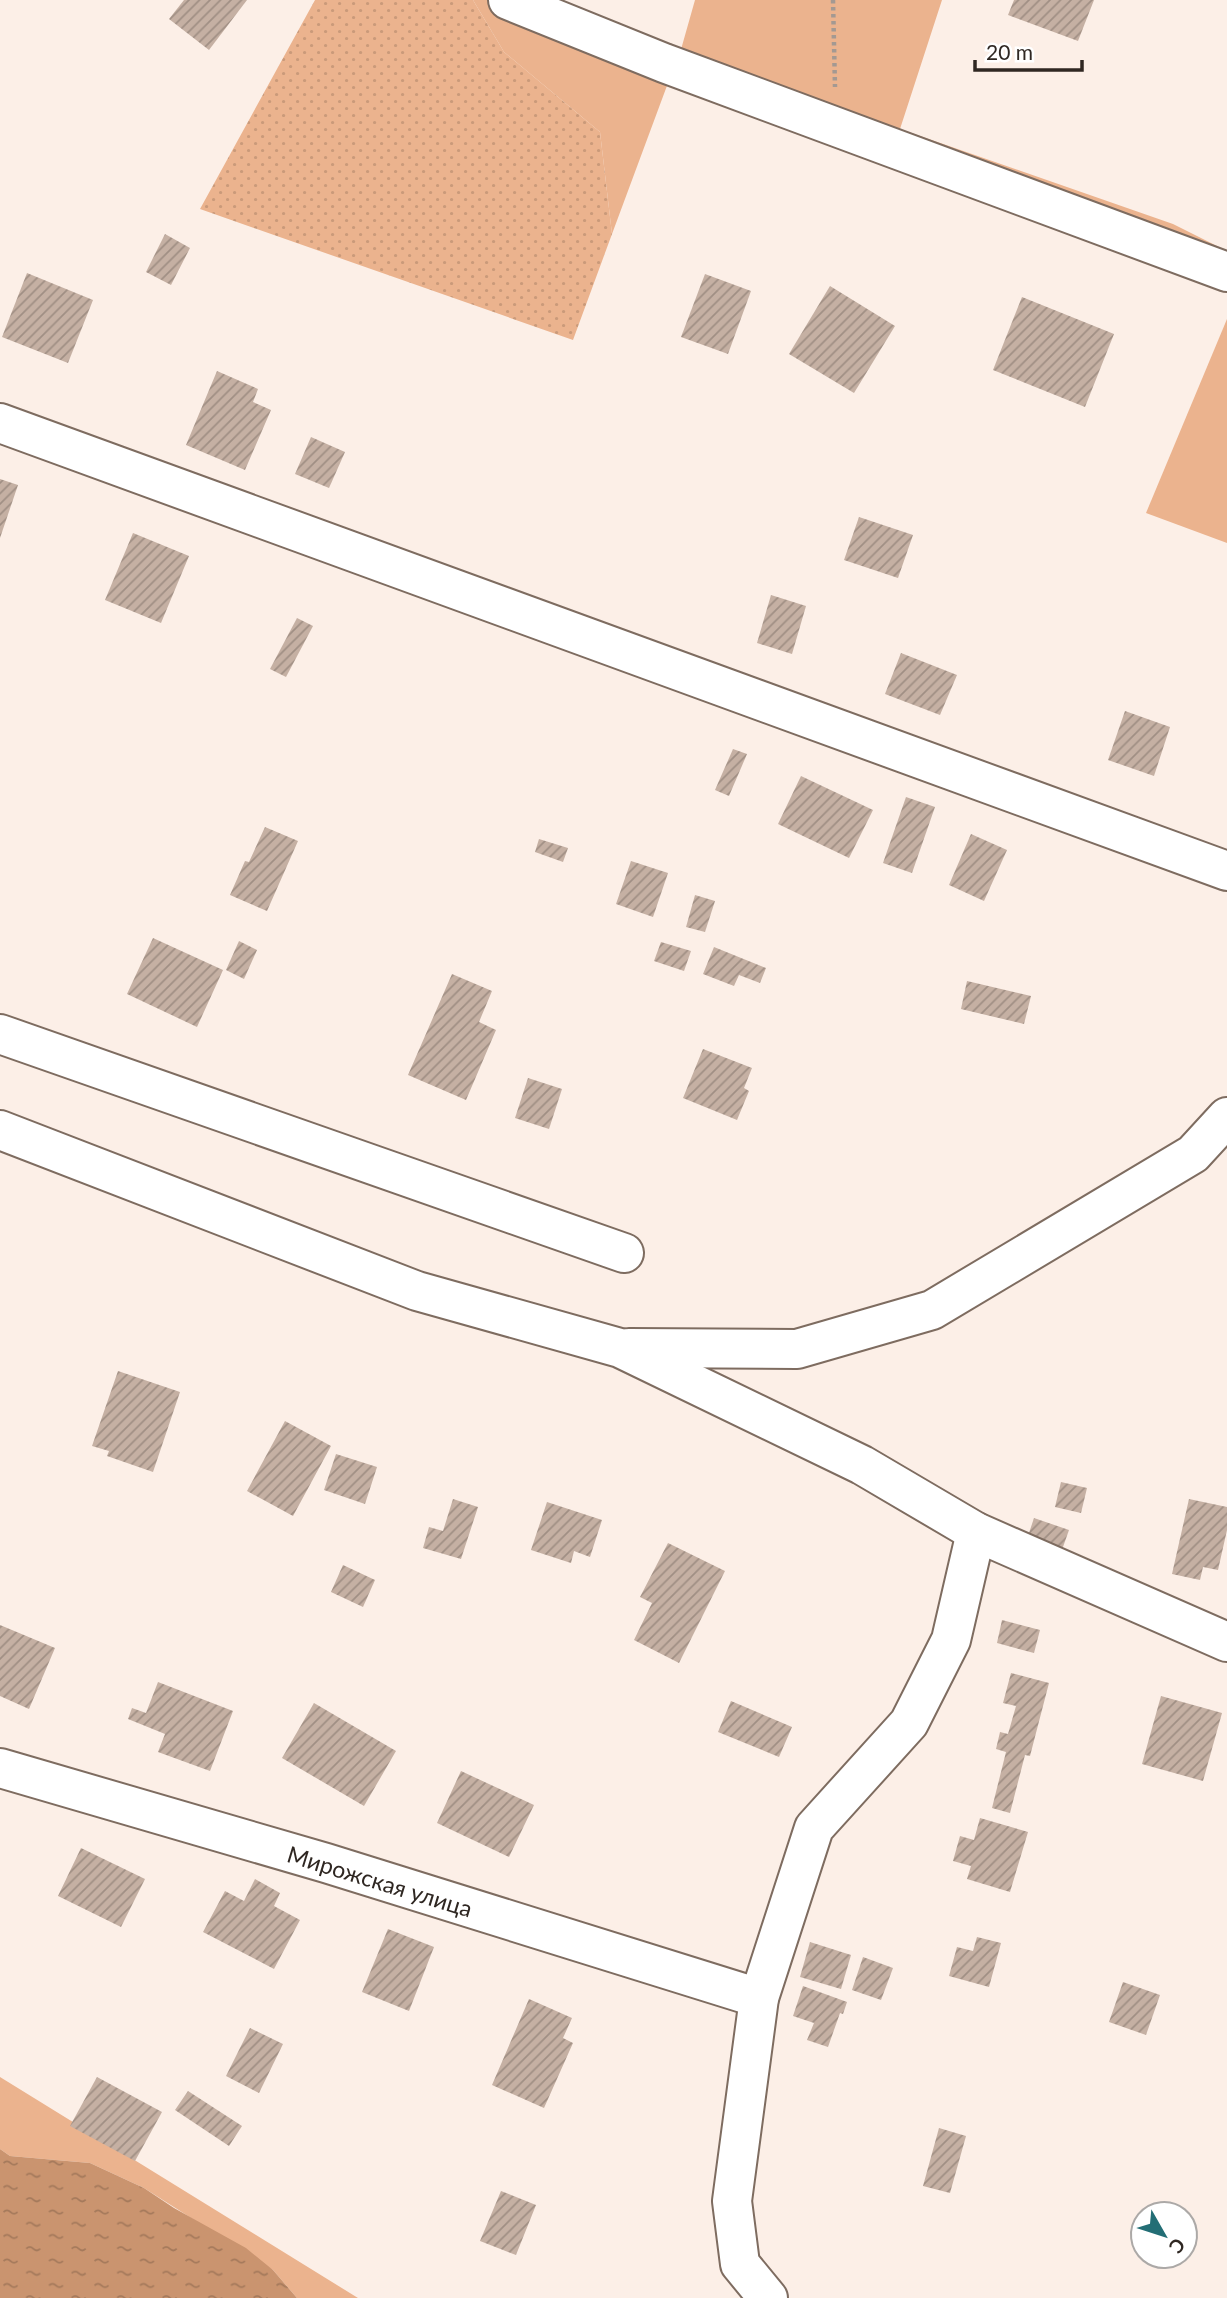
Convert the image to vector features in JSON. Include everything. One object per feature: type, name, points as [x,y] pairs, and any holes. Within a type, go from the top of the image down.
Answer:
[{"type":"street","points":[[508,0],[664,63],[1227,271]]},
{"type":"street","points":[[0,422],[1227,871]]},
{"type":"street","points":[[0,1034],[624,1253]]},
{"type":"street","points":[[620,1348],[797,1349],[932,1310],[1193,1154],[1227,1117]]},
{"type":"street","points":[[0,1130],[417,1291],[620,1348],[862,1465],[976,1532],[1227,1642]]},
{"type":"street","points":[[768,2298],[740,2264],[732,2201],[759,1998],[814,1828],[909,1723],[951,1640],[976,1532]]},
{"type":"street","name":"Мирожская улица","points":[[0,1768],[326,1863],[759,1998]]},
{"type":"path","points":[[833,0],[835,126]]},
{"type":"shaded area","points":[[315,0],[473,0],[504,52],[600,132],[612,234],[573,340],[200,209]]},
{"type":"shaded area","points":[[473,0],[544,0],[680,53],[695,0],[942,0],[900,129],[1173,224],[1227,251],[1227,293],[668,83],[612,234],[600,132],[504,52]]},
{"type":"shaded area","points":[[1227,319],[1227,543],[1146,513]]},
{"type":"shaded area","points":[[0,2077],[358,2298],[297,2298],[273,2270],[144,2188],[90,2163],[10,2156],[0,2149]]},
{"type":"water","points":[[0,2149],[10,2156],[90,2163],[144,2188],[246,2248],[273,2270],[297,2298],[0,2298]]},
{"type":"building","points":[[184,0],[247,0],[209,50],[169,19]]},
{"type":"building","points":[[1014,0],[1094,0],[1078,41],[1008,15]]},
{"type":"building","points":[[165,234],[190,248],[171,285],[146,272]]},
{"type":"building","points":[[27,273],[93,300],[68,363],[2,337]]},
{"type":"building","points":[[705,274],[751,291],[728,354],[681,337]]},
{"type":"building","points":[[830,286],[895,326],[854,393],[789,354]]},
{"type":"building","points":[[1022,297],[1114,334],[1085,407],[993,370]]},
{"type":"building","points":[[217,371],[258,389],[253,402],[271,410],[245,470],[186,445]]},
{"type":"building","points":[[311,437],[345,452],[329,488],[295,474]]},
{"type":"building","points":[[0,479],[18,485],[0,538]]},
{"type":"building","points":[[859,517],[913,535],[898,578],[844,560]]},
{"type":"building","points":[[133,533],[189,556],[161,623],[105,600]]},
{"type":"building","points":[[771,595],[806,606],[792,654],[757,643]]},
{"type":"building","points":[[297,618],[313,626],[286,677],[270,669]]},
{"type":"building","points":[[901,653],[957,675],[940,715],[885,694]]},
{"type":"building","points":[[1125,711],[1170,727],[1154,776],[1108,760]]},
{"type":"building","points":[[733,749],[747,754],[729,796],[715,790]]},
{"type":"building","points":[[801,776],[873,810],[849,858],[778,824]]},
{"type":"building","points":[[906,797],[935,807],[912,873],[883,863]]},
{"type":"building","points":[[265,827],[298,841],[267,911],[230,895],[245,861],[249,862]]},
{"type":"building","points":[[971,834],[1007,850],[984,901],[949,885]]},
{"type":"building","points":[[539,839],[568,848],[563,862],[535,852]]},
{"type":"building","points":[[631,861],[668,873],[653,917],[616,904]]},
{"type":"building","points":[[695,895],[715,901],[705,932],[686,927]]},
{"type":"building","points":[[153,938],[223,970],[197,1027],[127,994]]},
{"type":"building","points":[[239,941],[257,950],[244,979],[226,970]]},
{"type":"building","points":[[661,942],[691,951],[684,971],[654,961]]},
{"type":"building","points":[[714,947],[766,968],[760,983],[739,975],[734,986],[703,974]]},
{"type":"building","points":[[452,974],[492,991],[479,1022],[496,1030],[466,1100],[408,1075]]},
{"type":"building","points":[[967,981],[1031,996],[1024,1024],[961,1009]]},
{"type":"building","points":[[703,1049],[752,1068],[744,1088],[749,1091],[737,1120],[683,1098]]},
{"type":"building","points":[[528,1078],[562,1089],[549,1129],[515,1118]]},
{"type":"building","points":[[118,1371],[180,1392],[153,1472],[107,1456],[109,1451],[92,1446]]},
{"type":"building","points":[[285,1421],[331,1446],[293,1516],[247,1491]]},
{"type":"building","points":[[336,1454],[377,1467],[365,1504],[324,1490]]},
{"type":"building","points":[[1061,1482],[1087,1488],[1081,1513],[1055,1507]]},
{"type":"building","points":[[453,1499],[478,1507],[461,1559],[423,1548],[429,1527],[443,1531]]},
{"type":"building","points":[[1189,1499],[1227,1507],[1227,1530],[1218,1570],[1203,1567],[1200,1580],[1172,1574]]},
{"type":"building","points":[[547,1502],[602,1520],[590,1557],[574,1551],[571,1563],[531,1550]]},
{"type":"building","points":[[1034,1518],[1069,1530],[1058,1561],[1024,1548]]},
{"type":"building","points":[[668,1543],[725,1571],[679,1663],[634,1640],[652,1603],[640,1597]]},
{"type":"building","points":[[343,1565],[375,1580],[363,1607],[331,1592]]},
{"type":"building","points":[[1002,1620],[1040,1630],[1034,1653],[997,1643]]},
{"type":"building","points":[[0,1625],[55,1648],[29,1709],[0,1696]]},
{"type":"building","points":[[1011,1673],[1049,1683],[1030,1756],[1025,1755],[1010,1813],[992,1808],[1006,1752],[996,1749],[1000,1732],[1008,1734],[1016,1706],[1003,1703]]},
{"type":"building","points":[[158,1682],[233,1711],[210,1771],[158,1752],[165,1734],[128,1719],[132,1708],[146,1713]]},
{"type":"building","points":[[1161,1696],[1222,1713],[1203,1781],[1142,1764]]},
{"type":"building","points":[[731,1701],[792,1727],[779,1757],[718,1732]]},
{"type":"building","points":[[314,1703],[396,1751],[364,1806],[282,1758]]},
{"type":"building","points":[[461,1771],[534,1805],[509,1857],[437,1823]]},
{"type":"building","points":[[980,1818],[1028,1832],[1010,1892],[967,1879],[971,1866],[953,1861],[960,1836],[974,1840]]},
{"type":"building","points":[[81,1848],[145,1879],[121,1927],[58,1896]]},
{"type":"building","points":[[255,1879],[280,1893],[274,1906],[300,1920],[274,1969],[203,1932],[225,1891],[244,1901]]},
{"type":"building","points":[[388,1929],[434,1947],[409,2011],[362,1992]]},
{"type":"building","points":[[977,1937],[1001,1943],[989,1987],[949,1976],[957,1947],[973,1951]]},
{"type":"building","points":[[810,1942],[851,1955],[841,1989],[800,1977]]},
{"type":"building","points":[[863,1957],[893,1968],[881,2000],[852,1990]]},
{"type":"building","points":[[1123,1982],[1160,1995],[1146,2035],[1109,2022]]},
{"type":"building","points":[[803,1986],[847,2002],[843,2014],[840,2013],[828,2047],[807,2040],[814,2023],[793,2016]]},
{"type":"building","points":[[529,1999],[572,2018],[563,2038],[573,2043],[544,2108],[492,2085]]},
{"type":"building","points":[[250,2028],[283,2044],[259,2093],[226,2076]]},
{"type":"building","points":[[97,2077],[162,2112],[135,2161],[70,2126]]},
{"type":"building","points":[[188,2091],[242,2126],[229,2146],[175,2110]]},
{"type":"building","points":[[939,2128],[966,2136],[950,2193],[923,2186]]},
{"type":"building","points":[[501,2191],[536,2205],[516,2255],[480,2241]]}]
